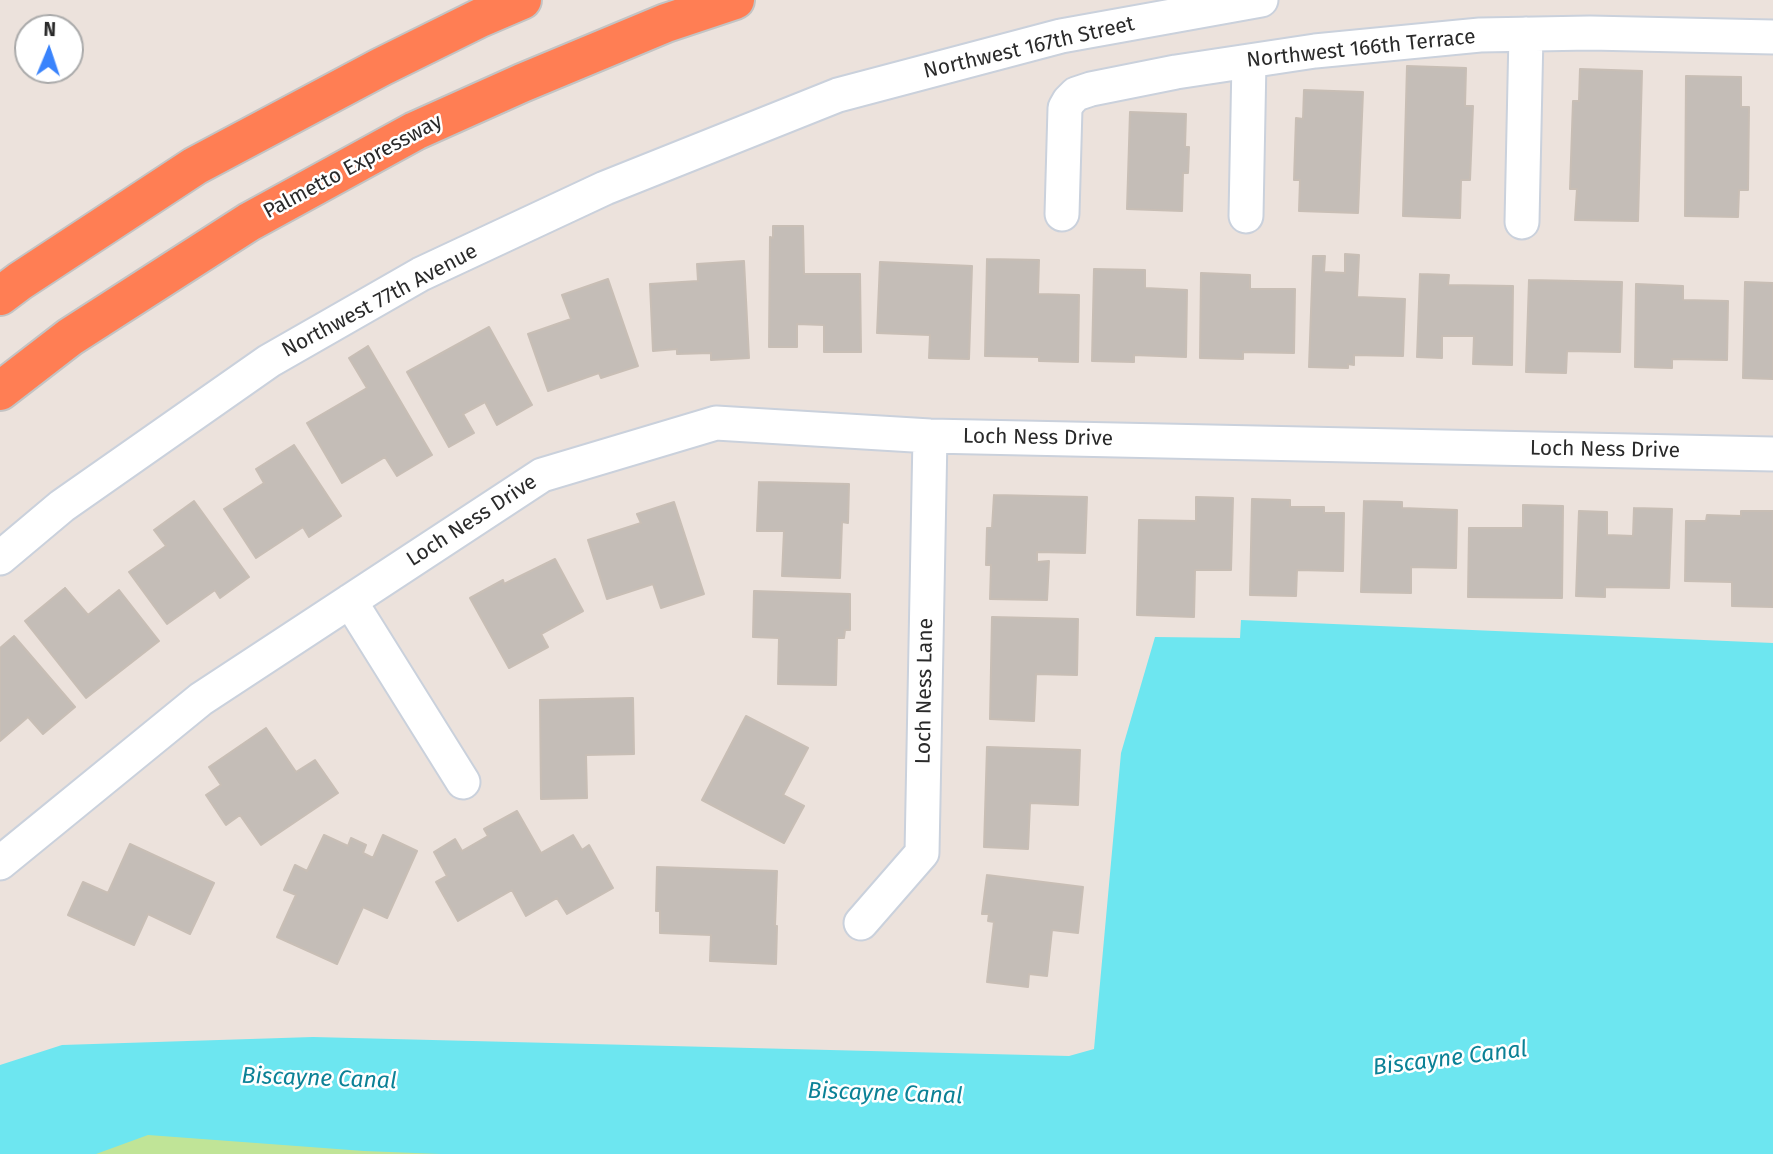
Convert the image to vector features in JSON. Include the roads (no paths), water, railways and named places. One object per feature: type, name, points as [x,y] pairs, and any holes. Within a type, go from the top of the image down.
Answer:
[{"type":"highway","points":[[0,296],[195,166],[393,61],[522,0]]},
{"type":"highway","name":"Palmetto Expressway","points":[[0,391],[70,337],[249,222],[415,131],[654,28],[735,0]]},
{"type":"street","name":"Northwest 167th Street","points":[[838,95],[1061,36],[1261,0]]},
{"type":"street","name":"Northwest 166th Terrace","points":[[1062,214],[1065,108],[1076,94],[1110,84],[1315,51],[1480,35],[1590,33],[1773,37]]},
{"type":"street","points":[[1522,222],[1526,34]]},
{"type":"street","points":[[1247,216],[1249,61]]},
{"type":"street","name":"Northwest 77th Avenue","points":[[0,558],[62,506],[269,361],[421,274],[605,188],[838,95]]},
{"type":"street","name":"Loch Ness Drive","points":[[0,863],[201,699],[542,475],[716,423],[930,436],[1773,454]]},
{"type":"street","name":"Loch Ness Lane","points":[[862,923],[922,853],[930,436]]},
{"type":"street","points":[[350,601],[463,782]]},
{"type":"water","name":"Biscayne Canal","points":[[1241,620],[1773,643],[1773,1154],[441,1154],[148,1135],[96,1154],[0,1154],[0,1065],[62,1045],[313,1037],[1069,1056],[1094,1049],[1121,753],[1155,637],[1240,638]]}]
